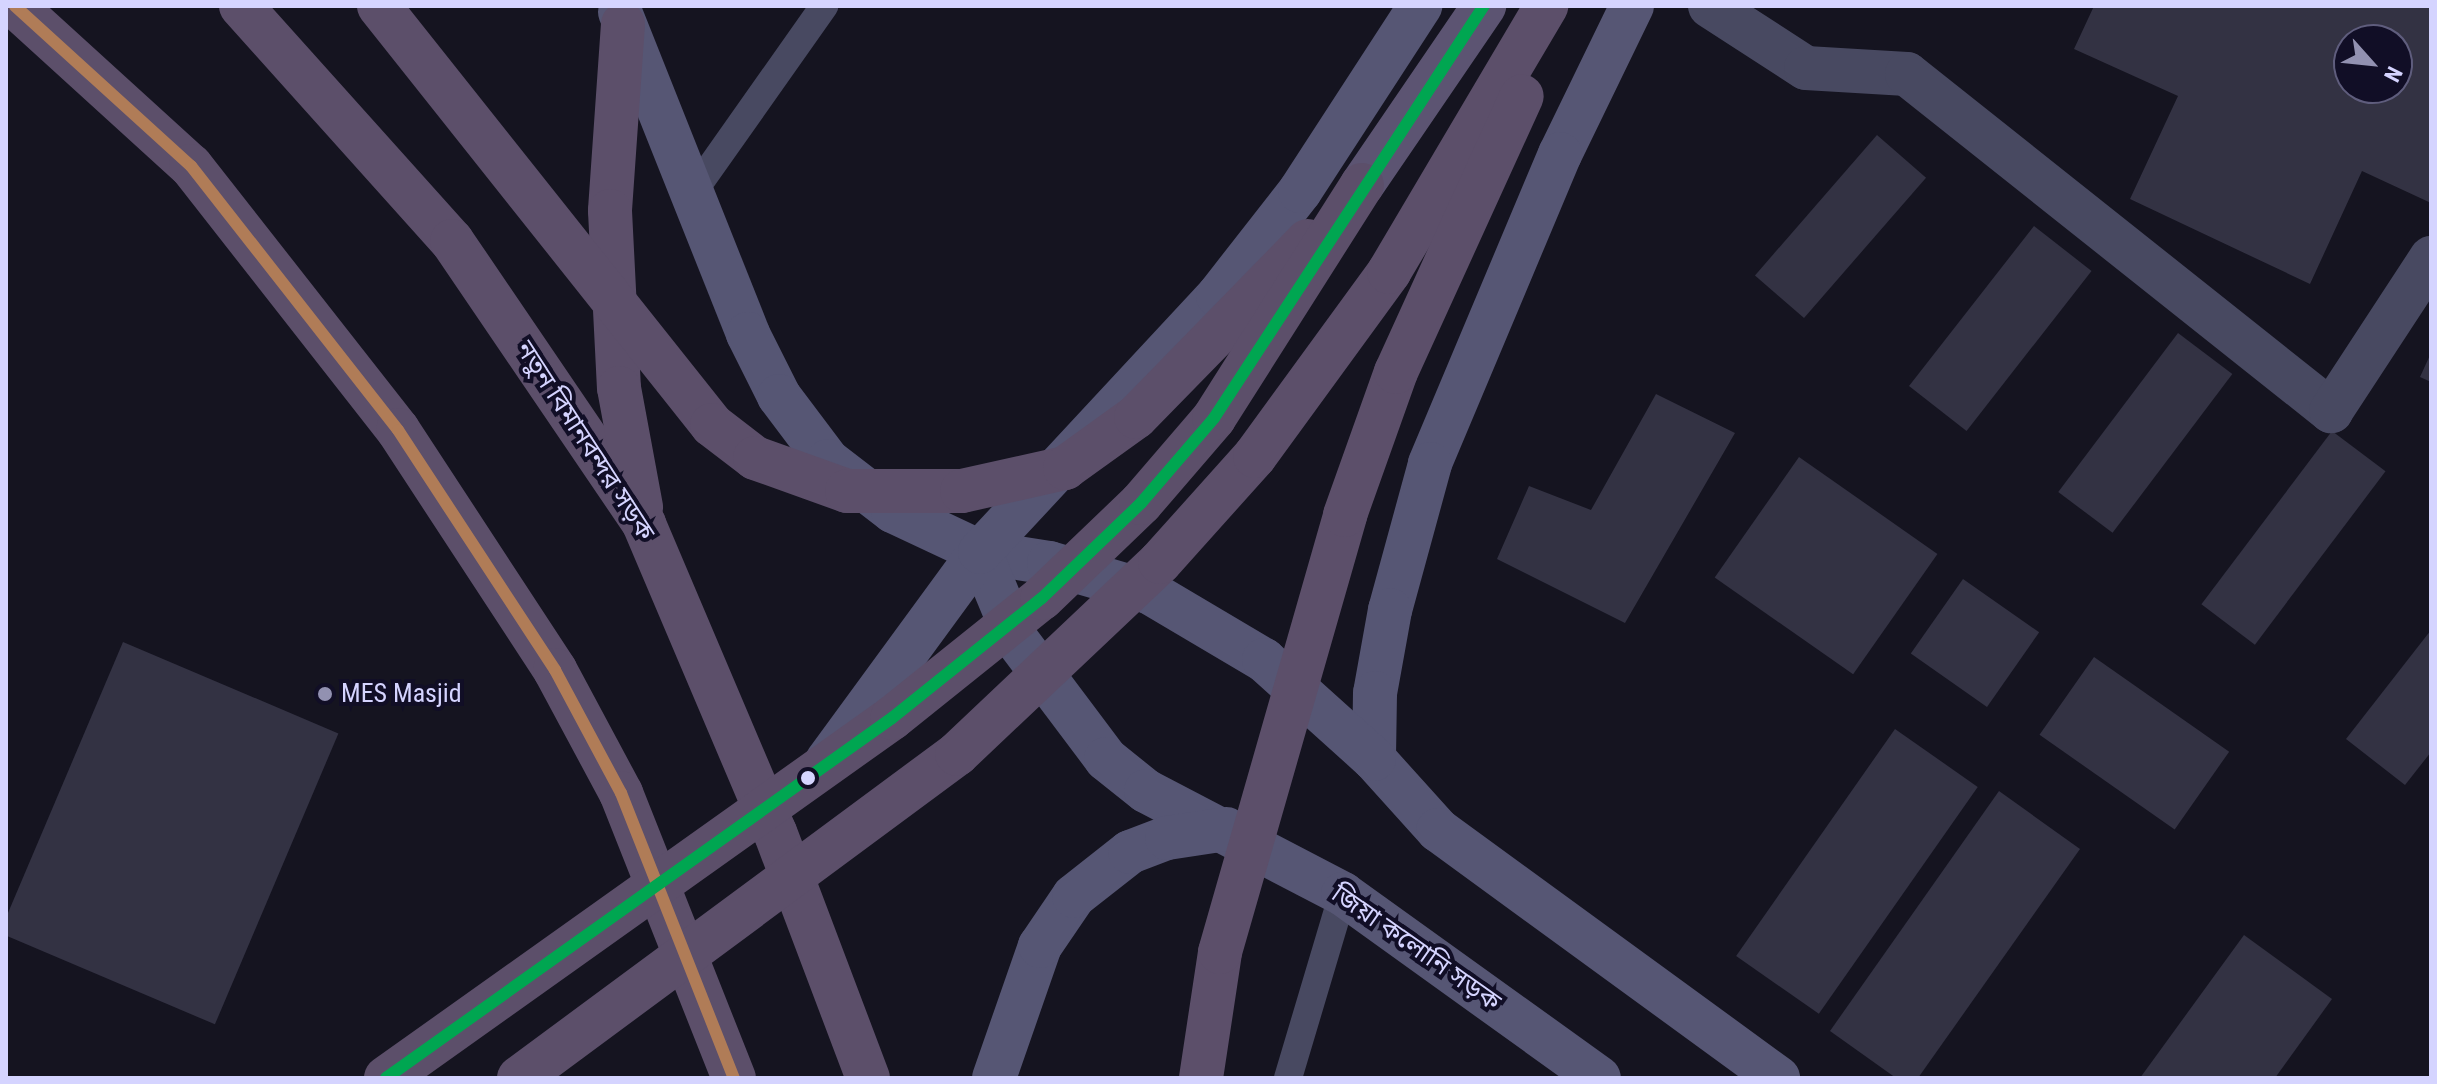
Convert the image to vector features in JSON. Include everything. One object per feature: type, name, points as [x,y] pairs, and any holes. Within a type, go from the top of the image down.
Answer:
[{"type":"highway","points":[[15,6],[191,166],[398,430],[555,670],[621,793],[717,1058],[734,1078]]},
{"type":"highway","name":"নতুন বিমানবন্দর সড়ক","points":[[241,6],[452,241],[644,524],[775,832],[868,1078]]},
{"type":"highway","points":[[379,6],[712,425],[755,458],[847,491],[962,491],[1065,468],[1136,417],[1362,185]]},
{"type":"highway","points":[[519,1078],[957,754],[1160,562],[1255,456],[1389,272],[1546,6]]},
{"type":"highway","points":[[1201,1078],[1220,952],[1345,515],[1396,372],[1562,6]]},
{"type":"highway","points":[[620,15],[611,226],[619,388],[644,524]]},
{"type":"highway","points":[[386,1078],[892,718],[1042,598],[1141,503],[1214,418],[1362,185]]},
{"type":"main road","points":[[775,832],[980,552],[1218,296],[1300,191],[1420,6]]},
{"type":"main road","points":[[1362,185],[1484,6]]},
{"type":"main road","points":[[1374,759],[1375,693],[1390,610],[1430,464],[1560,154],[1632,6]]},
{"type":"main road","points":[[620,15],[754,347],[779,396],[828,461],[893,511],[980,552],[1049,563],[1149,592],[1264,660],[1374,759],[1438,830],[1778,1078]]},
{"type":"main road","name":"জিয়া কলোনি সড়ক","points":[[980,552],[1016,639],[1106,759],[1146,791],[1226,829],[1343,894],[1599,1078]]},
{"type":"main road","points":[[994,1078],[1040,946],[1074,896],[1130,852],[1167,838],[1226,829]]},
{"type":"street","points":[[1710,6],[1806,68],[1907,74],[2331,411],[2431,258]]},
{"type":"lane","points":[[693,192],[824,6]]},
{"type":"lane","points":[[1288,1078],[1343,894]]},
{"type":"building","points":[[2094,6],[2431,6],[2431,203],[2362,171],[2310,284],[2130,199],[2178,96],[2074,49]]},
{"type":"building","points":[[1877,135],[1926,178],[1804,318],[1755,275]]},
{"type":"building","points":[[2034,226],[2092,271],[1967,431],[1909,386]]},
{"type":"building","points":[[2178,333],[2232,374],[2113,533],[2058,492]]},
{"type":"building","points":[[2431,353],[2431,382],[2420,377]]},
{"type":"building","points":[[1656,394],[1735,433],[1625,623],[1497,559],[1529,486],[1591,510]]},
{"type":"building","points":[[2332,431],[2386,471],[2255,645],[2201,604]]},
{"type":"building","points":[[1799,457],[1937,554],[1853,674],[1715,577]]},
{"type":"building","points":[[1963,579],[2039,632],[1987,707],[1911,654]]},
{"type":"building","points":[[2431,630],[2431,752],[2405,785],[2346,739]]},
{"type":"building","points":[[123,642],[338,733],[215,1024],[6,936],[6,918]]},
{"type":"building","points":[[2094,657],[2229,752],[2175,829],[2040,735]]},
{"type":"building","points":[[1895,729],[1978,787],[1819,1014],[1736,956]]},
{"type":"building","points":[[1999,791],[2080,849],[1918,1078],[1896,1078],[1830,1031]]},
{"type":"building","points":[[2244,935],[2332,999],[2275,1078],[2140,1078]]},
{"type":"transit line","points":[[15,6],[191,166],[398,430],[555,670],[621,793],[734,1078]]},
{"type":"transit line","points":[[386,1078],[892,718],[1042,598],[1141,503],[1214,418],[1484,6]]},
{"type":"place","name":"MES Masjid","points":[[325,694]]}]
